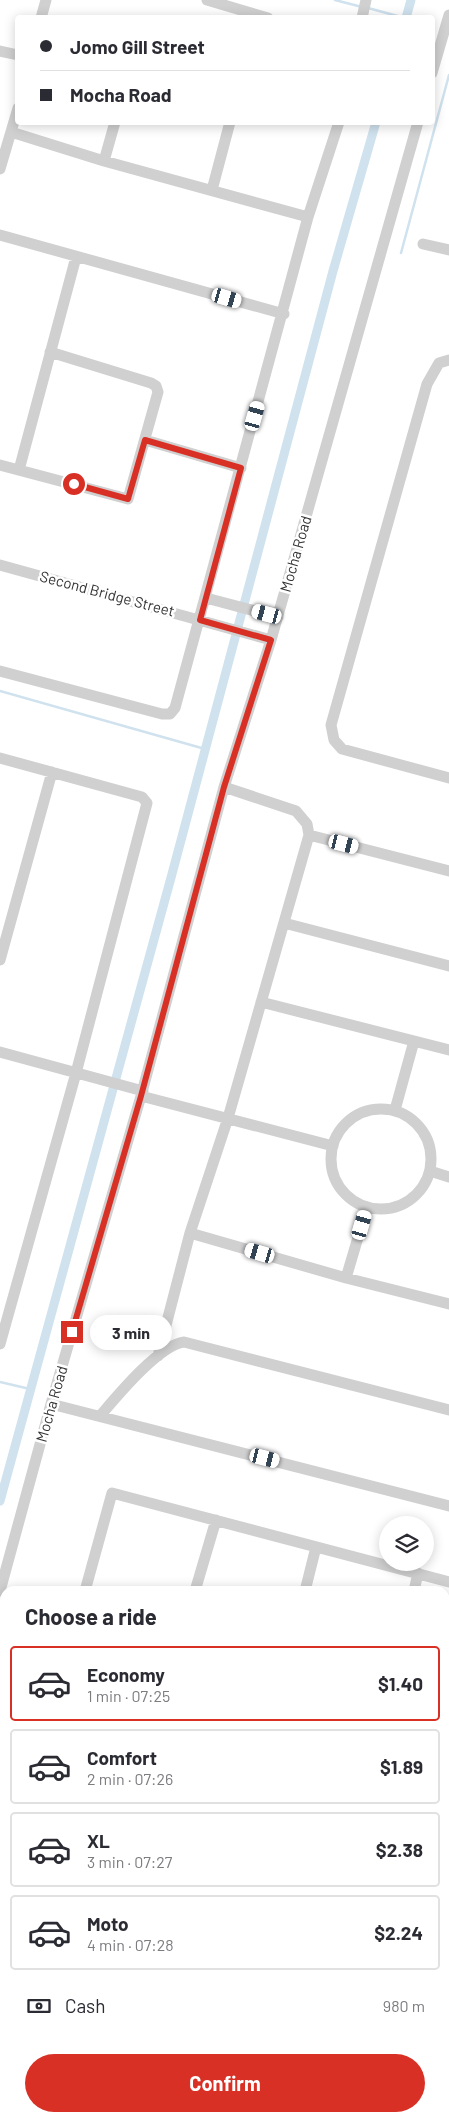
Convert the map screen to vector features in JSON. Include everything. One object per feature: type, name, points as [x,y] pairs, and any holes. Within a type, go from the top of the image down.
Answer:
[{"type":"street","points":[[42,15],[46,0]]},
{"type":"street","points":[[207,0],[258,15]]},
{"type":"street","points":[[362,15],[366,0]]},
{"type":"street","points":[[435,63],[449,15]]},
{"type":"street","points":[[0,51],[15,54]]},
{"type":"street","points":[[0,169],[15,118]]},
{"type":"street","points":[[104,161],[113,125]]},
{"type":"street","points":[[212,190],[229,125]]},
{"type":"street","points":[[0,671],[162,714],[170,714],[175,708],[284,314],[308,217],[339,125]]},
{"type":"street","name":"Mocha Road","points":[[1,1586],[51,1404],[142,1093],[224,787],[278,617],[417,125]]},
{"type":"street","points":[[11,132],[104,161],[308,217]]},
{"type":"street","points":[[0,235],[284,314]]},
{"type":"street","points":[[423,244],[449,250]]},
{"type":"street","points":[[19,470],[76,257]]},
{"type":"street","points":[[0,464],[128,499],[158,392],[156,386],[50,352]]},
{"type":"street","points":[[449,360],[439,364],[427,384],[331,725],[334,740],[342,749],[449,778]]},
{"type":"street","points":[[145,440],[241,468]]},
{"type":"street","name":"Second Bridge Street","points":[[0,565],[271,640]]},
{"type":"street","points":[[206,598],[278,617]]},
{"type":"street","points":[[0,758],[142,798],[147,802],[76,1073],[0,1344]]},
{"type":"street","points":[[0,960],[52,772]]},
{"type":"street","points":[[158,1356],[190,1233],[228,1118],[309,835],[307,824],[296,811],[224,787]]},
{"type":"street","points":[[309,835],[449,871]]},
{"type":"street","points":[[284,923],[449,966]]},
{"type":"street","points":[[261,1002],[449,1050]]},
{"type":"street","points":[[394,1110],[414,1041]]},
{"type":"street","points":[[0,1052],[228,1118],[333,1146]]},
{"type":"street","points":[[371,1110],[394,1110],[415,1121],[424,1134],[430,1148],[430,1172],[423,1186],[406,1203],[391,1208],[367,1207],[353,1200],[338,1184],[331,1161],[333,1146],[339,1132],[356,1115],[371,1110]]},
{"type":"street","points":[[430,1172],[449,1177]]},
{"type":"street","points":[[346,1278],[367,1207]]},
{"type":"street","points":[[190,1233],[346,1278],[449,1304]]},
{"type":"street","points":[[100,1416],[158,1356],[172,1345],[184,1342],[449,1410]]},
{"type":"street","points":[[51,1404],[449,1506]]},
{"type":"street","points":[[86,1586],[112,1493],[449,1582]]},
{"type":"street","points":[[197,1586],[216,1520]]},
{"type":"street","points":[[305,1586],[316,1546]]},
{"type":"street","points":[[415,1586],[418,1574]]},
{"type":"waterway","points":[[335,0],[362,7]]},
{"type":"waterway","points":[[407,15],[411,0]]},
{"type":"waterway","points":[[368,8],[394,15]]},
{"type":"waterway","points":[[401,253],[449,75]]},
{"type":"waterway","points":[[0,1501],[172,874],[333,271],[375,125]]},
{"type":"waterway","points":[[0,691],[205,749]]},
{"type":"waterway","points":[[0,1382],[30,1389]]},
{"type":"route","points":[[72,1332],[141,1096],[224,787],[271,640],[200,620],[241,468],[145,440],[128,499],[74,484]]}]
